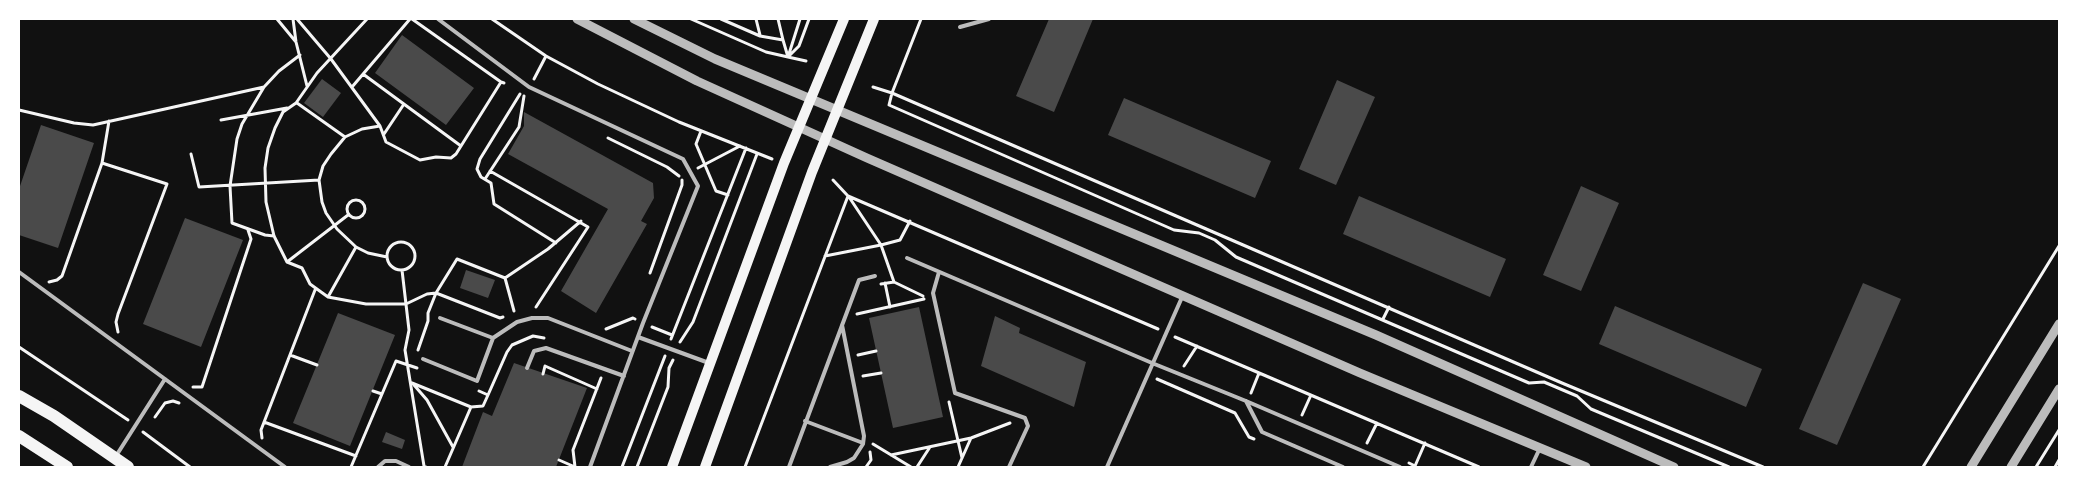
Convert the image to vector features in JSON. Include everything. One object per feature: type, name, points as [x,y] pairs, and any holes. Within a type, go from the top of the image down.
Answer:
[{"type":"main road","points":[[672,467],[709,363],[799,128],[844,19]]},
{"type":"main road","points":[[705,467],[837,110],[874,19]]},
{"type":"main road","points":[[19,396],[54,416],[128,467]]},
{"type":"main road","points":[[19,436],[67,467]]},
{"type":"street","points":[[577,19],[658,62],[826,140],[1360,373],[1586,467]]},
{"type":"street","points":[[634,19],[714,58],[1376,335],[1674,467]]},
{"type":"street","points":[[1971,467],[2059,324]]},
{"type":"street","points":[[2011,467],[2059,390]]},
{"type":"lane","points":[[438,19],[529,87],[684,159],[698,186],[632,351],[590,467]]},
{"type":"lane","points":[[960,27],[989,19]]},
{"type":"lane","points":[[906,258],[1400,467]]},
{"type":"lane","points":[[19,272],[285,467]]},
{"type":"lane","points":[[939,272],[933,293],[956,393],[1025,418],[1028,426],[1009,467]]},
{"type":"lane","points":[[789,467],[859,280],[875,276]]},
{"type":"lane","points":[[1107,467],[1183,295]]},
{"type":"lane","points":[[440,318],[493,338]]},
{"type":"lane","points":[[423,358],[477,381],[493,338],[518,322],[532,318],[548,318],[632,351]]},
{"type":"lane","points":[[830,467],[854,458],[863,443],[864,427],[842,325]]},
{"type":"lane","points":[[638,337],[709,363]]},
{"type":"lane","points":[[527,368],[534,352],[546,348],[601,370],[624,376]]},
{"type":"lane","points":[[115,458],[164,379]]},
{"type":"lane","points":[[1246,401],[1262,432],[1343,467]]},
{"type":"lane","points":[[805,421],[863,443]]},
{"type":"lane","points":[[1530,467],[1540,448]]},
{"type":"lane","points":[[378,467],[385,461],[396,461],[409,467]]},
{"type":"path","points":[[277,19],[296,42]]},
{"type":"path","points":[[293,19],[296,42],[307,86]]},
{"type":"path","points":[[297,19],[352,87],[380,126],[386,142],[420,160],[436,157],[451,158],[456,154],[501,82]]},
{"type":"path","points":[[368,19],[317,72],[296,103],[283,112],[268,148],[265,184],[269,221],[287,262],[302,268],[315,290],[328,297],[366,304],[406,304],[428,294],[436,293],[500,318],[514,310],[522,309]]},
{"type":"path","points":[[352,87],[411,19],[510,87]]},
{"type":"path","points":[[492,19],[546,56],[598,84],[701,131],[773,159]]},
{"type":"path","points":[[691,19],[766,52],[806,61]]},
{"type":"path","points":[[724,19],[760,36],[783,40]]},
{"type":"path","points":[[756,19],[760,36]]},
{"type":"path","points":[[778,19],[788,57]]},
{"type":"path","points":[[788,57],[800,19]]},
{"type":"path","points":[[788,57],[799,46],[809,19]]},
{"type":"path","points":[[921,19],[889,105],[1174,230],[1199,233],[1215,240],[1236,257],[1384,319],[1529,383],[1544,382],[1577,396],[1591,409],[1729,467]]},
{"type":"path","points":[[274,236],[265,236],[232,223],[230,186],[237,138],[247,115],[264,87],[286,65],[300,55]]},
{"type":"path","points":[[363,74],[461,146]]},
{"type":"path","points":[[19,110],[74,123],[93,125],[264,87]]},
{"type":"path","points":[[873,87],[892,93],[1571,387],[1763,467]]},
{"type":"path","points":[[484,180],[518,127],[524,96],[515,90]]},
{"type":"path","points":[[520,94],[480,159],[477,169],[481,178],[491,183],[494,204],[556,243]]},
{"type":"path","points":[[296,103],[345,137]]},
{"type":"path","points":[[383,134],[404,104]]},
{"type":"path","points":[[221,120],[287,108]]},
{"type":"path","points":[[43,280],[51,282],[58,280],[62,276],[102,163],[109,121]]},
{"type":"path","points":[[380,126],[362,129],[345,137],[330,154],[319,180],[322,202],[334,224],[356,247],[368,253],[387,257]]},
{"type":"path","points":[[701,131],[696,144],[716,191],[728,195]]},
{"type":"path","points":[[622,467],[746,148]]},
{"type":"path","points":[[191,154],[199,186],[230,186],[319,180]]},
{"type":"path","points":[[637,467],[668,387],[669,368],[680,341],[693,322],[757,154]]},
{"type":"path","points":[[102,163],[168,184],[118,314],[116,322],[117,331],[121,335]]},
{"type":"path","points":[[490,171],[581,221],[588,227],[536,307]]},
{"type":"path","points":[[833,180],[848,196],[881,246],[894,282]]},
{"type":"path","points":[[848,196],[1479,467]]},
{"type":"path","points":[[744,467],[848,196]]},
{"type":"path","points":[[357,200],[363,204],[365,211],[361,217],[354,218],[348,215],[347,208],[350,202],[357,200]]},
{"type":"path","points":[[287,262],[348,215]]},
{"type":"path","points":[[505,278],[556,243],[581,221]]},
{"type":"path","points":[[824,256],[881,246],[900,240],[910,221]]},
{"type":"path","points":[[184,383],[192,389],[193,387],[202,387],[251,239],[248,230]]},
{"type":"path","points":[[397,243],[410,246],[414,254],[413,263],[410,267],[402,270],[390,265],[387,257],[389,249],[397,243]]},
{"type":"path","points":[[1923,467],[2059,246]]},
{"type":"path","points":[[328,297],[356,247]]},
{"type":"path","points":[[412,366],[436,293],[457,258],[505,278]]},
{"type":"path","points":[[402,270],[409,330],[405,350],[412,383],[424,466],[426,467]]},
{"type":"path","points":[[505,278],[514,310]]},
{"type":"path","points":[[856,314],[927,298],[894,282],[876,285]]},
{"type":"path","points":[[885,283],[890,307]]},
{"type":"path","points":[[266,442],[262,437],[261,430],[315,290]]},
{"type":"path","points":[[854,320],[859,305]]},
{"type":"path","points":[[529,308],[536,307],[545,310]]},
{"type":"path","points":[[1384,319],[1389,307]]},
{"type":"path","points":[[604,330],[633,318],[672,335]]},
{"type":"path","points":[[412,383],[471,407],[483,406],[507,352],[512,345],[533,336],[547,339]]},
{"type":"path","points":[[1172,343],[1176,337]]},
{"type":"path","points":[[856,345],[859,362]]},
{"type":"path","points":[[1178,364],[1184,366],[1197,346]]},
{"type":"path","points":[[19,347],[135,425],[190,467]]},
{"type":"path","points":[[858,355],[876,351]]},
{"type":"path","points":[[290,355],[317,365]]},
{"type":"path","points":[[351,467],[396,361],[421,369]]},
{"type":"path","points":[[543,374],[545,366],[597,389]]},
{"type":"path","points":[[861,369],[864,385]]},
{"type":"path","points":[[575,467],[573,450],[597,389],[601,370]]},
{"type":"path","points":[[862,376],[881,372]]},
{"type":"path","points":[[1147,374],[1235,413],[1249,437],[1258,441]]},
{"type":"path","points":[[412,383],[427,400],[454,447]]},
{"type":"path","points":[[471,388],[488,395]]},
{"type":"path","points":[[373,391],[382,394]]},
{"type":"path","points":[[155,418],[165,403],[173,401],[184,406],[188,396]]},
{"type":"path","points":[[445,467],[471,407]]},
{"type":"path","points":[[891,455],[971,438],[1025,418]]},
{"type":"path","points":[[264,422],[356,456]]},
{"type":"path","points":[[1374,448],[1366,445],[1376,423]]},
{"type":"path","points":[[144,432],[149,425]]},
{"type":"path","points":[[2036,467],[2059,430]]},
{"type":"path","points":[[958,467],[971,438]]},
{"type":"path","points":[[866,467],[871,460],[868,440],[911,467]]},
{"type":"path","points":[[1407,463],[1415,466],[1425,443]]},
{"type":"path","points":[[917,467],[931,446]]},
{"type":"path","points":[[559,460],[575,467]]},
{"type":"path","points":[[2055,467],[2059,460]]},
{"type":"building","points":[[1049,19],[1093,19],[1054,112],[1016,96]]},
{"type":"building","points":[[402,35],[474,88],[446,125],[375,73]]},
{"type":"building","points":[[322,79],[341,93],[323,117],[304,103]]},
{"type":"building","points":[[1337,80],[1375,97],[1336,185],[1299,169]]},
{"type":"building","points":[[1124,98],[1271,161],[1255,198],[1108,135]]},
{"type":"building","points":[[524,112],[653,183],[654,198],[641,221],[647,224],[596,313],[561,291],[608,209],[508,154],[524,126]]},
{"type":"building","points":[[41,125],[94,143],[58,248],[19,235],[19,189]]},
{"type":"building","points":[[1581,186],[1619,203],[1581,291],[1543,275]]},
{"type":"building","points":[[1359,196],[1506,259],[1490,297],[1343,234]]},
{"type":"building","points":[[185,218],[243,240],[201,347],[143,324]]},
{"type":"building","points":[[466,270],[495,280],[488,298],[460,288]]},
{"type":"building","points":[[1863,283],[1901,299],[1837,445],[1799,429]]},
{"type":"building","points":[[1615,306],[1762,369],[1746,407],[1599,344]]},
{"type":"building","points":[[919,307],[943,417],[893,428],[869,318]]},
{"type":"building","points":[[338,313],[395,335],[350,446],[293,423]]},
{"type":"building","points":[[995,316],[1020,328],[1019,333],[1086,362],[1074,407],[981,366]]},
{"type":"building","points":[[514,363],[587,388],[556,467],[462,467],[483,412],[492,416]]},
{"type":"building","points":[[386,432],[405,440],[402,449],[382,442]]}]
